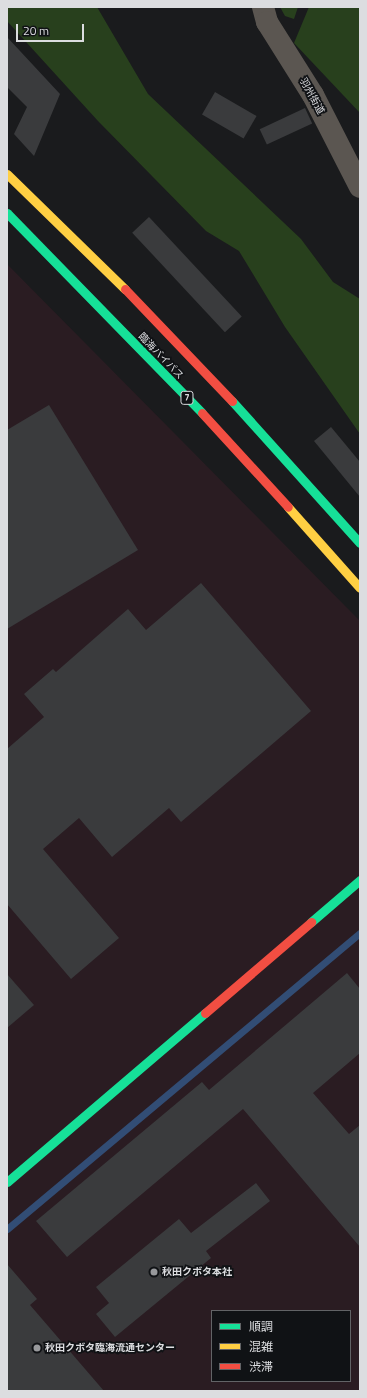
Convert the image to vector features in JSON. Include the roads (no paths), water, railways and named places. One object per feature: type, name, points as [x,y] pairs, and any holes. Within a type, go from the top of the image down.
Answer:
[{"type":"main road","points":[[7,174],[172,335],[360,543]]},
{"type":"main road","name":"臨海バイパス","points":[[7,213],[232,444],[360,588]]},
{"type":"main road","points":[[7,1182],[360,880]]},
{"type":"street","name":"羽州街道","points":[[263,7],[267,22],[313,95],[360,186]]},
{"type":"waterway","points":[[7,1229],[360,933]]},
{"type":"place","name":"秋田クボタ本社","points":[[154,1272]]},
{"type":"place","name":"秋田クボタ臨海流通センター","points":[[37,1348]]}]
